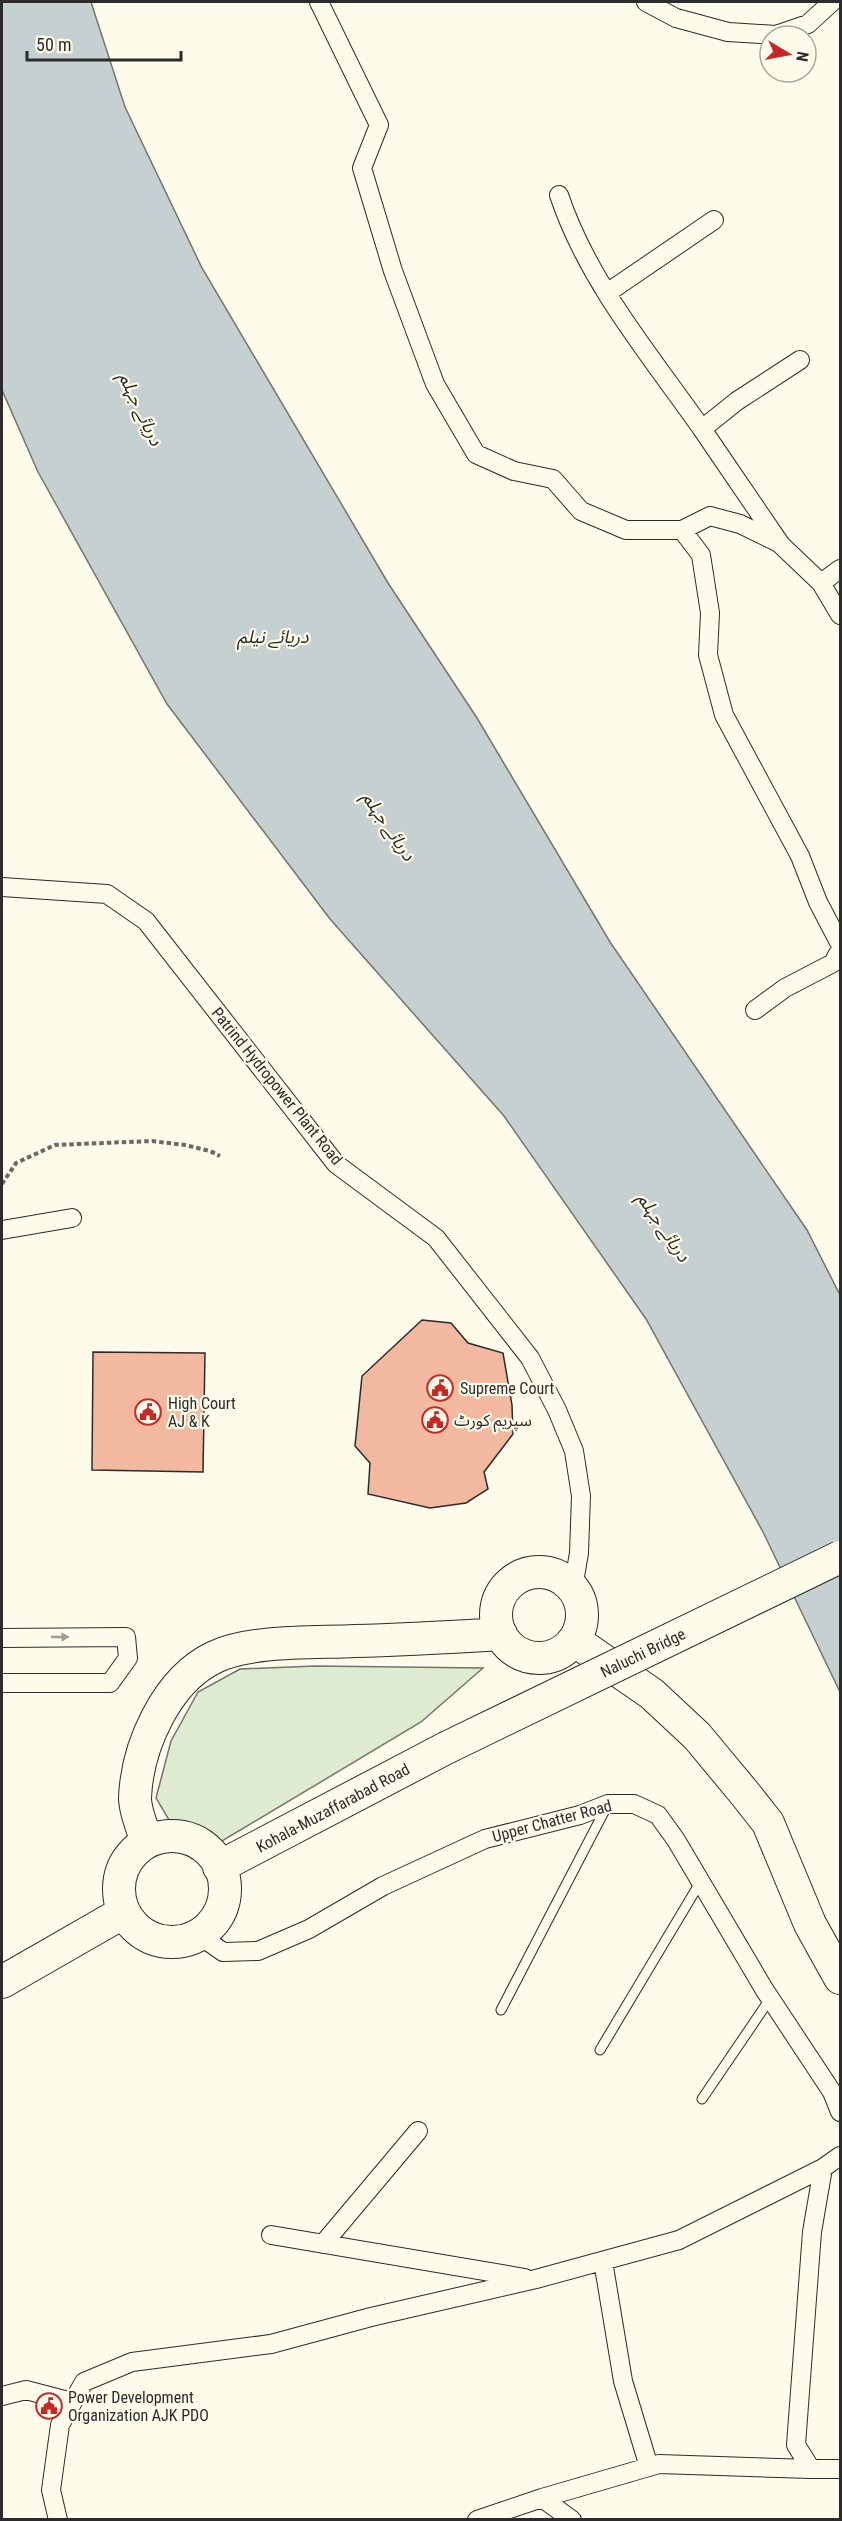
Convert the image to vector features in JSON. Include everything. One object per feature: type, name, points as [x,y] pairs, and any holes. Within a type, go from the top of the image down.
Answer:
[{"type":"highway","name":"Naluchi Bridge","points":[[446,1748],[840,1557]]},
{"type":"highway","points":[[537,1571],[551,1573],[563,1579],[573,1588],[582,1614],[580,1627],[574,1640],[563,1650],[550,1656],[536,1658],[521,1654],[509,1646],[501,1634],[496,1620],[497,1605],[502,1592],[512,1581],[524,1574],[537,1571]]},
{"type":"highway","points":[[147,1842],[135,1800],[144,1748],[162,1705],[191,1674],[214,1657],[237,1650],[283,1644],[501,1634]]},
{"type":"highway","points":[[574,1640],[652,1694],[697,1736],[746,1795],[768,1823],[810,1924],[840,1978]]},
{"type":"highway","name":"Kohala-Muzaffarabad Road","points":[[219,1867],[446,1748]]},
{"type":"highway","points":[[170,1835],[187,1838],[202,1845],[215,1858],[219,1867],[223,1873],[225,1891],[221,1908],[212,1923],[199,1935],[183,1941],[165,1942],[148,1937],[134,1926],[124,1912],[119,1895],[120,1878],[126,1861],[147,1842],[170,1835]]},
{"type":"highway","points":[[2,1982],[124,1912]]},
{"type":"street","points":[[319,2],[379,125],[362,168],[393,271],[435,384],[476,454],[514,471],[553,479],[581,511],[626,530],[682,530],[710,516],[740,524],[779,543]]},
{"type":"street","points":[[646,2],[676,18],[707,27],[728,32],[776,35],[808,24],[832,2]]},
{"type":"street","points":[[559,195],[570,229],[607,294],[779,543],[822,583],[840,615]]},
{"type":"street","points":[[607,294],[714,220]]},
{"type":"street","points":[[702,429],[737,401],[800,360]]},
{"type":"street","points":[[682,530],[700,555],[710,613],[708,655],[724,715],[800,856],[818,902],[840,944]]},
{"type":"street","points":[[822,583],[840,569]]},
{"type":"street","name":"Patrind Hydropower Plant Road","points":[[2,887],[107,894],[146,921],[336,1164],[436,1238],[530,1358],[557,1410],[574,1451],[581,1496],[579,1553],[573,1588]]},
{"type":"street","points":[[755,1010],[785,988],[833,963],[840,950]]},
{"type":"street","points":[[2,1230],[72,1218]]},
{"type":"street","points":[[2,1638],[126,1637],[128,1658],[110,1683],[2,1683]]},
{"type":"street","name":"Upper Chatter Road","points":[[199,1935],[223,1952],[258,1950],[309,1929],[383,1886],[485,1839],[580,1815],[608,1804],[634,1804],[658,1815],[701,1881],[770,1999],[832,2092],[840,2112]]},
{"type":"street","points":[[323,2244],[418,2131]]},
{"type":"street","points":[[58,2520],[51,2490],[60,2425],[84,2382],[132,2362],[272,2344],[371,2317],[536,2279],[679,2240],[823,2168],[840,2156]]},
{"type":"street","points":[[811,2469],[796,2445],[812,2232],[823,2168]]},
{"type":"street","points":[[271,2235],[536,2279]]},
{"type":"street","points":[[603,2261],[623,2381],[649,2467]]},
{"type":"street","points":[[2,2397],[26,2390],[72,2402]]},
{"type":"street","points":[[477,2520],[542,2498],[659,2464],[840,2469]]},
{"type":"street","points":[[542,2498],[572,2520]]},
{"type":"lane","points":[[501,2010],[608,1804]]},
{"type":"lane","points":[[600,2050],[701,1881]]},
{"type":"lane","points":[[702,2099],[770,1999]]},
{"type":"path","points":[[2,1184],[16,1163],[55,1145],[152,1142],[202,1149],[220,1156]]},
{"type":"green space","points":[[315,1666],[483,1668],[421,1722],[192,1859],[156,1798],[171,1741],[198,1692],[240,1669]]},
{"type":"water","name":"دریائے نیلم","points":[[2,2],[91,2],[125,107],[202,268],[388,583],[477,718],[610,942],[807,1230],[840,1295],[840,1692],[763,1532],[646,1319],[504,1116],[330,919],[167,704],[38,472],[2,390]]},
{"type":"building","name":"سپریم کورٹ","points":[[422,1320],[451,1323],[468,1343],[503,1353],[512,1405],[513,1434],[484,1472],[488,1489],[466,1503],[430,1508],[368,1494],[370,1463],[355,1446],[362,1376]]},
{"type":"building","name":"High Court AJ & K","points":[[93,1352],[205,1353],[203,1472],[92,1470]]},
{"type":"place","name":"Supreme Court","points":[[440,1388]]},
{"type":"place","name":"High Court AJ & K","points":[[148,1412]]},
{"type":"place","name":"سپریم کورٹ","points":[[435,1420]]},
{"type":"place","name":"Power Development Organization AJK PDO","points":[[49,2406]]},
{"type":"water label","name":"دریائے جہلم","points":[[141,409]]},
{"type":"water label","name":"دریائے جہلم","points":[[389,826]]},
{"type":"water label","name":"دریائے جہلم","points":[[664,1227]]}]
